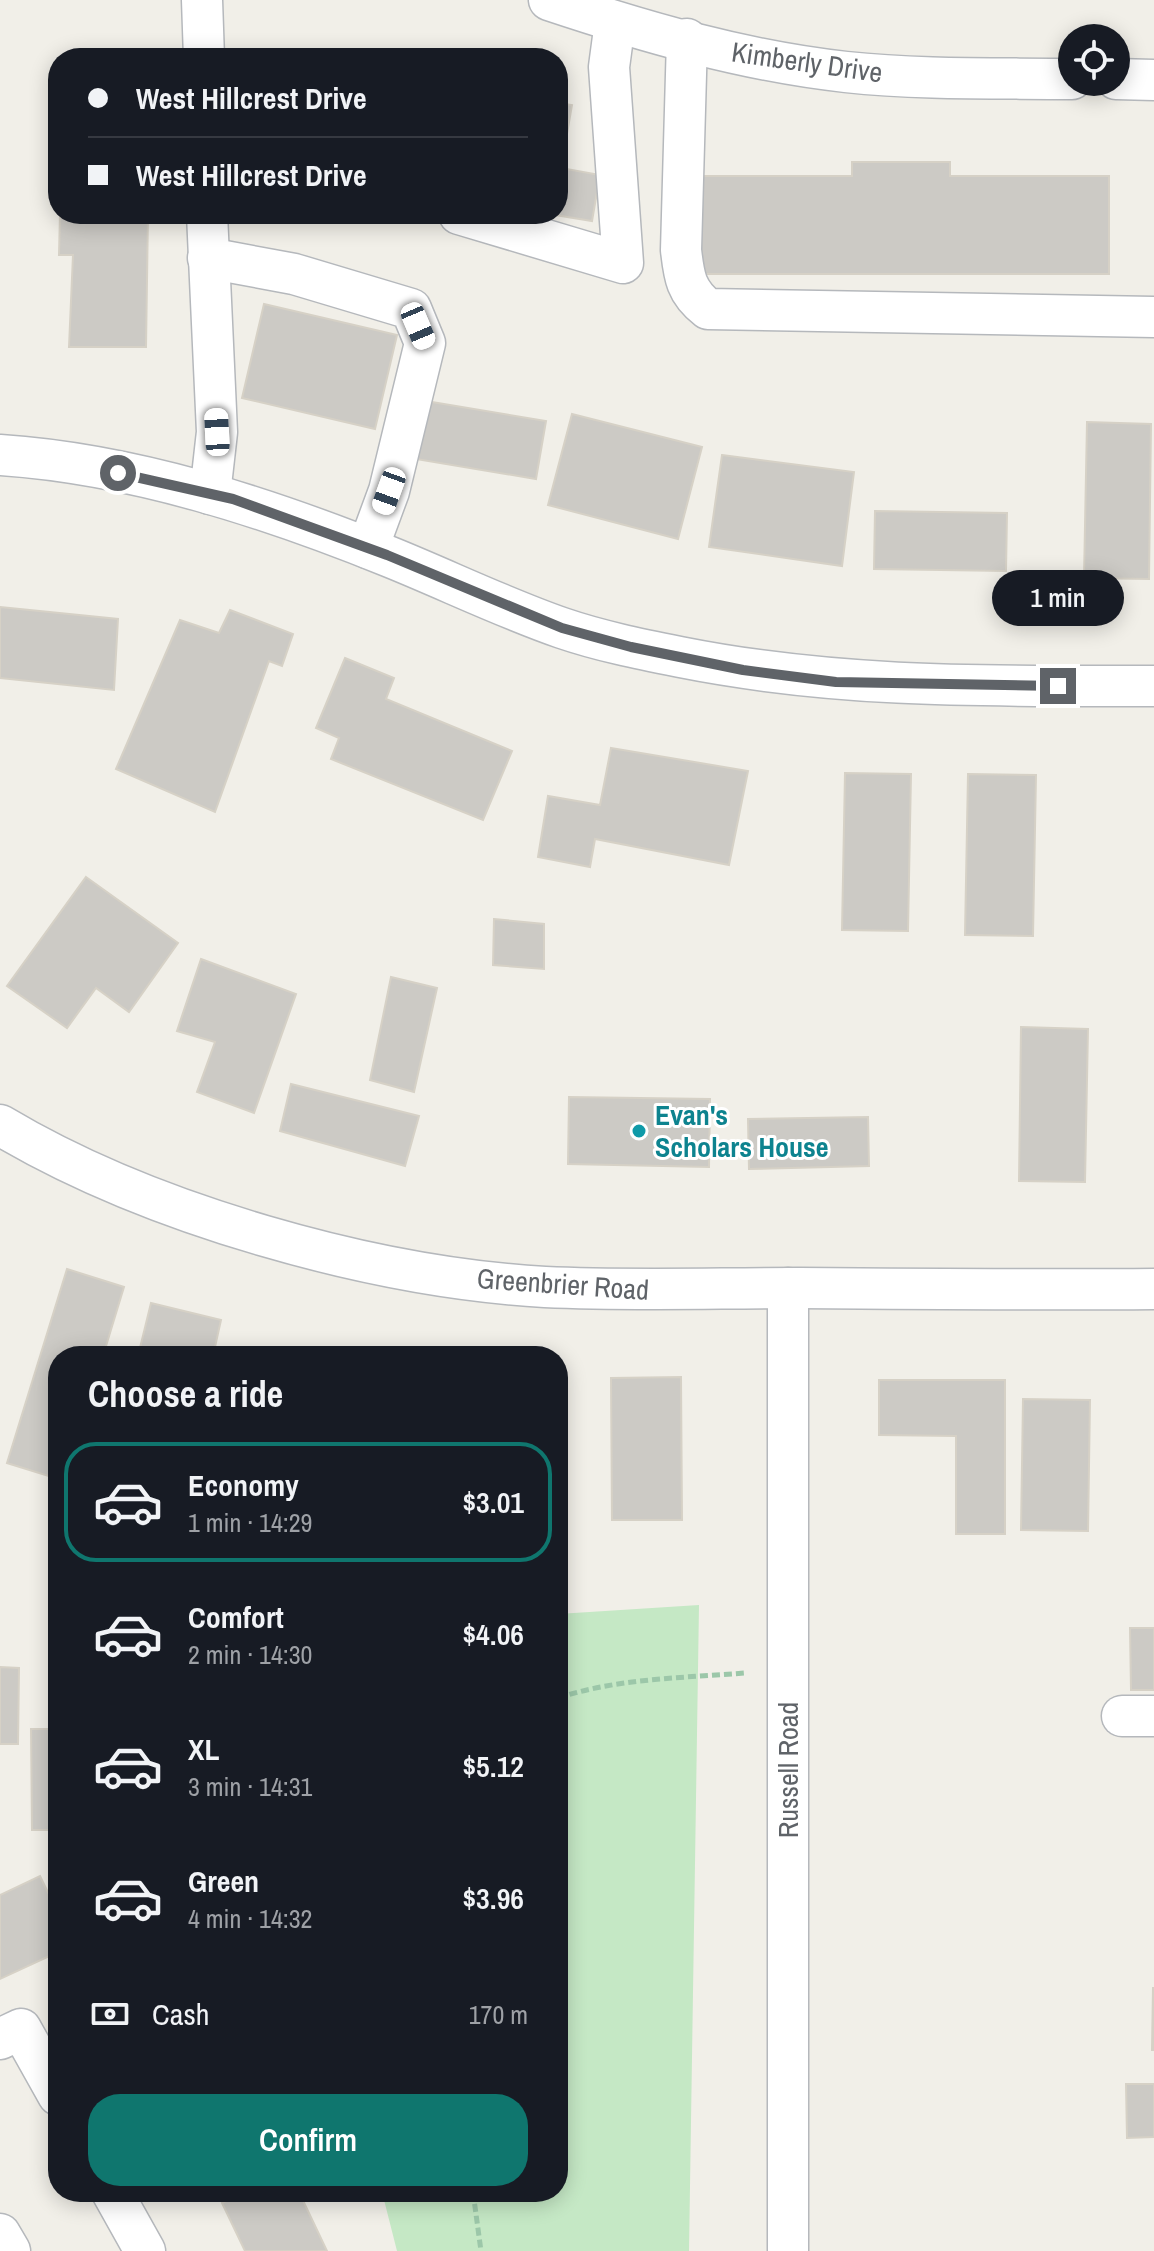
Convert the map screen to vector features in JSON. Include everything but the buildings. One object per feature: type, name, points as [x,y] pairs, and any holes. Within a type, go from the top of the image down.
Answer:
[{"type":"street","points":[[202,0],[204,48]]},
{"type":"street","name":"Kimberly Drive","points":[[549,0],[615,22],[743,56],[847,72],[1058,79]]},
{"type":"street","points":[[492,224],[623,263],[609,67],[615,22]]},
{"type":"street","points":[[687,39],[681,250],[684,278],[691,296],[708,309],[1154,317]]},
{"type":"street","points":[[1130,79],[1154,80]]},
{"type":"street","points":[[207,224],[217,432],[210,494]]},
{"type":"street","points":[[208,258],[294,274],[411,309],[425,343],[389,491],[368,548]]},
{"type":"street","points":[[0,455],[75,463],[210,494],[368,548],[562,628],[631,647],[743,670],[836,682],[898,685],[1154,686]]},
{"type":"street","name":"Greenbrier Road","points":[[0,1125],[95,1174],[170,1204],[313,1249],[418,1272],[542,1287],[652,1292],[788,1288],[1154,1289]]},
{"type":"street","name":"Russell Road","points":[[788,1288],[788,2251]]},
{"type":"street","points":[[0,2039],[21,2029],[48,2077]]},
{"type":"street","points":[[118,2202],[145,2251]]},
{"type":"street","points":[[0,2234],[10,2251]]},
{"type":"path","points":[[568,1695],[631,1682],[745,1673]]},
{"type":"path","points":[[474,2202],[481,2251]]},
{"type":"green space","points":[[699,1605],[689,2251],[397,2251],[385,2202],[568,2202],[568,1613]]},
{"type":"place","name":"Evan's Scholars House","points":[[639,1131]]},
{"type":"route","points":[[118,473],[233,499],[387,555],[562,628],[631,647],[743,670],[836,682],[1058,686]]}]
